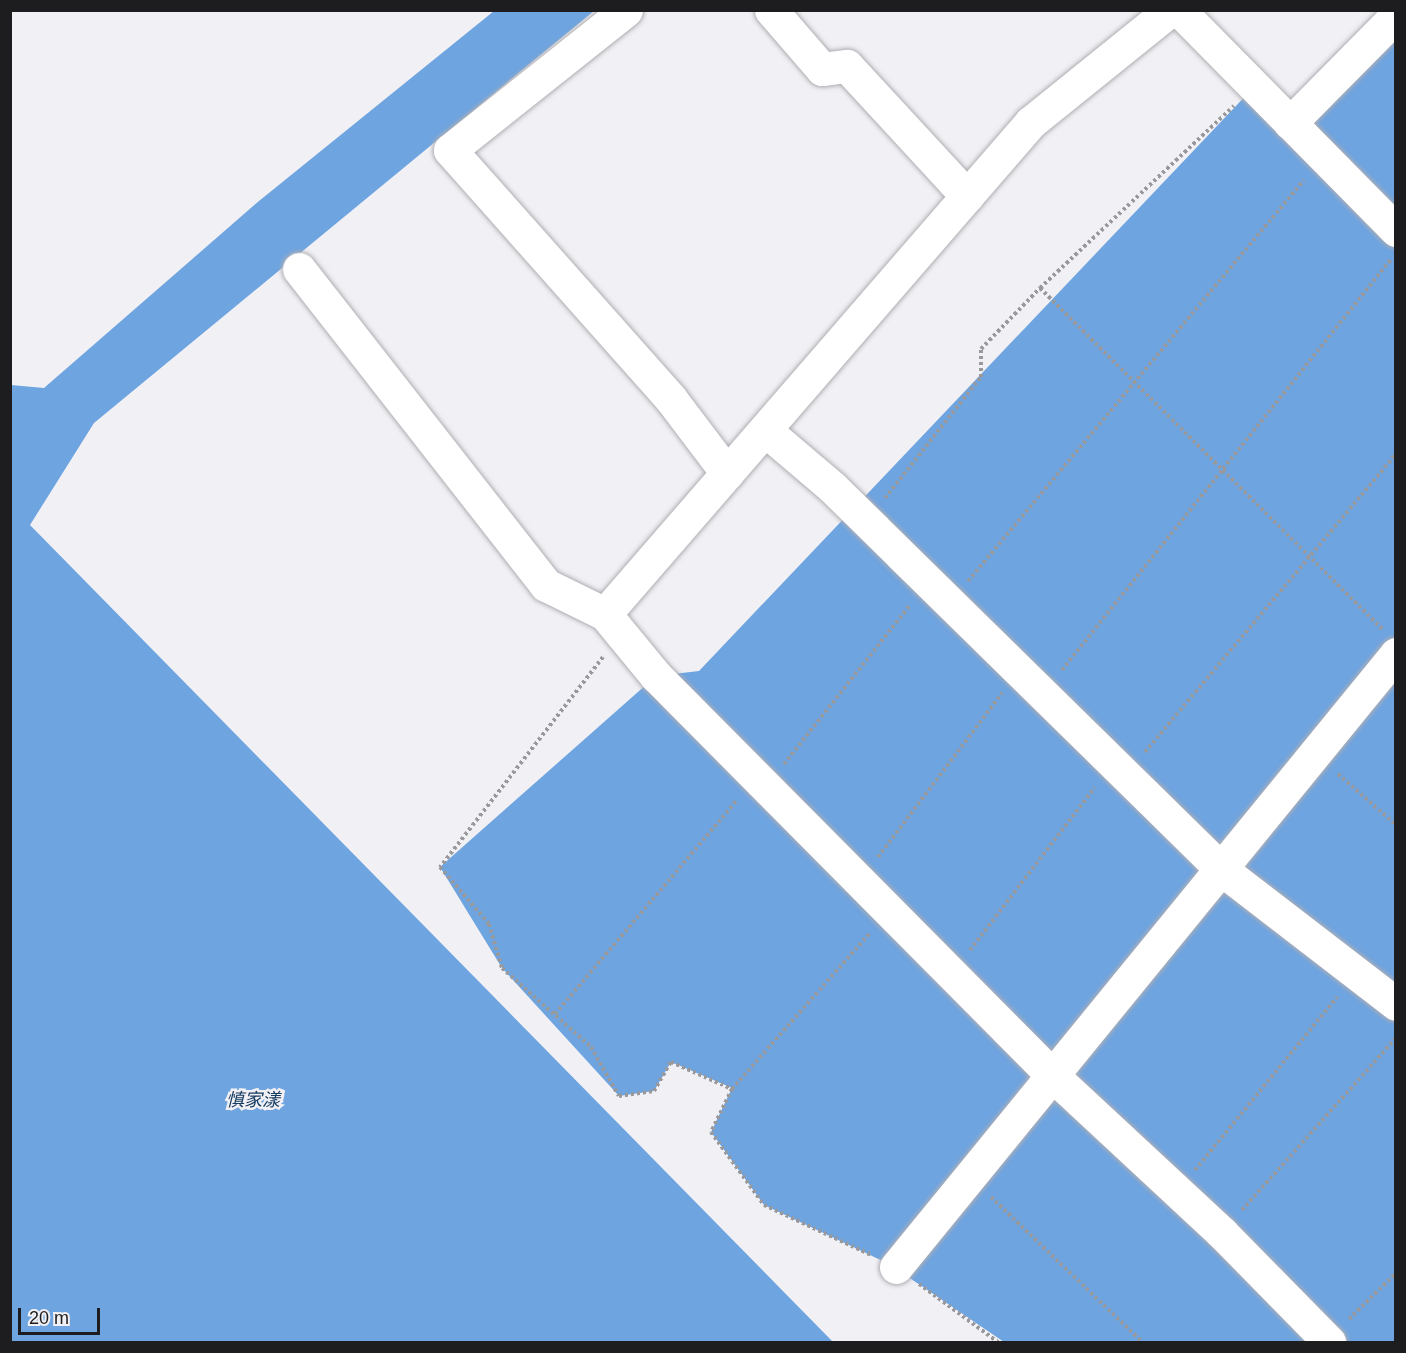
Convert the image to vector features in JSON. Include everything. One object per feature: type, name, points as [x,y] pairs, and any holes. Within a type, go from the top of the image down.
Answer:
[{"type":"street","points":[[626,10],[450,150],[671,399],[727,473]]},
{"type":"street","points":[[771,10],[822,69],[847,66],[967,196]]},
{"type":"street","points":[[614,623],[727,473],[1031,122],[1170,10]]},
{"type":"street","points":[[1179,10],[1395,230]]},
{"type":"street","points":[[1290,123],[1395,16]]},
{"type":"street","points":[[299,269],[546,585],[614,623],[656,676],[892,909],[1052,1075],[1222,1233],[1328,1342]]},
{"type":"street","points":[[765,430],[867,521],[1221,869],[1395,1004]]},
{"type":"street","points":[[896,1267],[1315,753],[1392,644]]},
{"type":"path","points":[[867,521],[981,377],[981,349],[1040,288],[1254,87]]},
{"type":"path","points":[[555,1014],[763,781],[1135,382],[1323,157]]},
{"type":"path","points":[[1042,694],[1395,254]]},
{"type":"path","points":[[1040,288],[1310,556],[1392,644]]},
{"type":"path","points":[[953,972],[1120,769],[1310,556],[1395,454]]},
{"type":"path","points":[[614,623],[440,867],[489,924],[502,968],[591,1047],[619,1096],[654,1091],[671,1062],[732,1089]]},
{"type":"path","points":[[861,879],[1019,670]]},
{"type":"path","points":[[1315,753],[1395,825]]},
{"type":"path","points":[[892,909],[732,1089],[711,1132],[764,1205],[896,1267],[998,1342]]},
{"type":"path","points":[[1177,1191],[1356,974]]},
{"type":"path","points":[[1222,1233],[1395,1038]]},
{"type":"path","points":[[969,1177],[1142,1342]]},
{"type":"path","points":[[1328,1342],[1395,1273]]},
{"type":"water","name":"慎家漾","points":[[494,11],[594,11],[94,423],[30,525],[833,1342],[11,1342],[11,385],[44,388],[259,201]]},
{"type":"water","points":[[1395,16],[1395,1342],[1004,1342],[889,1264],[764,1205],[711,1132],[732,1088],[671,1062],[654,1091],[619,1096],[502,968],[440,867],[656,676],[699,671],[1254,87],[1289,123]]}]
